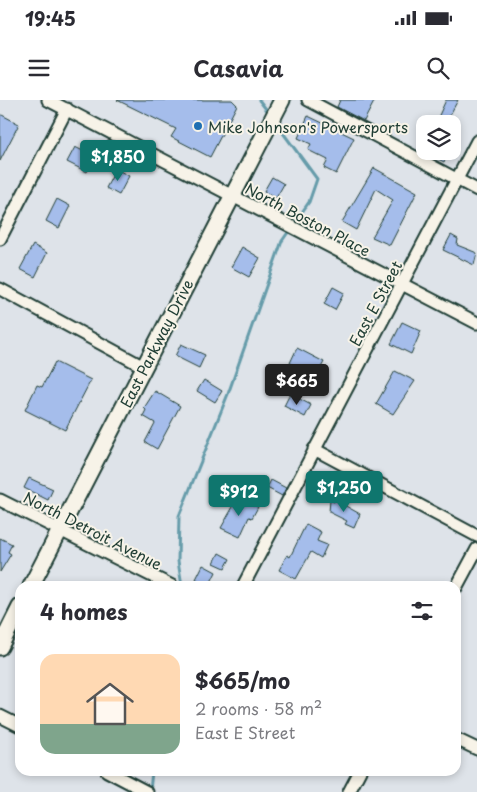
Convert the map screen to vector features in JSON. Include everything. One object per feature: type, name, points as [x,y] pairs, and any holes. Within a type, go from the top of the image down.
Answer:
[{"type":"main road","name":"East Parkway Drive","points":[[34,581],[281,103]]},
{"type":"main road","points":[[0,647],[15,618]]},
{"type":"street","name":"North Boston Place","points":[[48,100],[477,323]]},
{"type":"street","points":[[308,100],[477,190]]},
{"type":"street","points":[[0,239],[67,110]]},
{"type":"street","name":"East E Street","points":[[246,581],[477,141]]},
{"type":"street","points":[[0,289],[144,366]]},
{"type":"street","points":[[314,449],[477,536]]},
{"type":"street","name":"North Detroit Avenue","points":[[0,500],[162,581]]},
{"type":"street","points":[[460,581],[477,549]]},
{"type":"street","points":[[0,716],[15,724]]},
{"type":"street","points":[[461,741],[477,749]]},
{"type":"street","points":[[115,776],[137,789]]},
{"type":"street","points":[[349,792],[357,776]]},
{"type":"building","name":"Mike Johnson's Powersports","points":[[117,100],[232,100],[237,105],[210,157],[171,137],[176,129]]},
{"type":"building","points":[[340,100],[375,100],[364,121],[337,107]]},
{"type":"building","points":[[446,100],[458,100],[450,115],[439,115]]},
{"type":"building","points":[[0,114],[19,124],[0,161]]},
{"type":"building","points":[[308,116],[354,138],[336,174],[324,168],[328,160],[308,150],[311,144],[298,138]]},
{"type":"building","points":[[75,147],[95,157],[87,172],[67,162]]},
{"type":"building","points":[[374,168],[417,192],[390,245],[372,237],[393,200],[376,189],[356,230],[342,222]]},
{"type":"building","points":[[116,169],[129,176],[119,195],[106,188]]},
{"type":"building","points":[[272,177],[284,184],[276,198],[264,191]]},
{"type":"building","points":[[57,199],[70,206],[59,228],[46,221]]},
{"type":"building","points":[[451,235],[458,239],[457,245],[477,253],[474,265],[443,250]]},
{"type":"building","points":[[33,245],[47,253],[35,277],[20,269]]},
{"type":"building","points":[[242,247],[260,258],[249,277],[231,267]]},
{"type":"building","points":[[333,287],[344,293],[335,310],[324,304]]},
{"type":"building","points":[[402,322],[421,331],[411,354],[391,344]]},
{"type":"building","points":[[181,344],[205,355],[199,368],[175,356]]},
{"type":"building","points":[[297,348],[324,362],[316,377],[290,363]]},
{"type":"building","points":[[55,362],[91,380],[65,430],[25,410],[37,385],[42,387]]},
{"type":"building","points":[[395,371],[415,381],[393,414],[376,404]]},
{"type":"building","points":[[204,380],[222,391],[215,402],[197,391]]},
{"type":"building","points":[[155,391],[180,406],[157,449],[145,442],[155,423],[143,416],[146,410],[144,408]]},
{"type":"building","points":[[290,394],[311,405],[305,417],[284,406]]},
{"type":"building","points":[[29,478],[53,489],[48,500],[24,488]]},
{"type":"building","points":[[271,480],[286,488],[282,496],[267,488]]},
{"type":"building","points":[[238,498],[258,507],[252,518],[249,517],[240,537],[221,528]]},
{"type":"building","points":[[330,500],[334,502],[335,500],[360,514],[354,528],[345,524],[347,521],[329,512]]},
{"type":"building","points":[[306,524],[321,532],[317,541],[327,545],[321,558],[311,552],[296,579],[279,570],[287,555],[290,557]]},
{"type":"building","points":[[0,538],[12,544],[8,552],[11,554],[0,572]]},
{"type":"building","points":[[219,553],[230,559],[225,568],[214,563]]},
{"type":"building","points":[[203,565],[216,572],[212,581],[200,581],[196,579]]},
{"type":"waterway","points":[[259,100],[269,113]]},
{"type":"waterway","points":[[181,581],[178,561],[179,516],[228,394],[282,241],[309,202],[317,179],[275,122]]},
{"type":"waterway","points":[[150,791],[152,776]]},
{"type":"place","name":"Mike Johnson's Powersports","points":[[198,126]]}]
